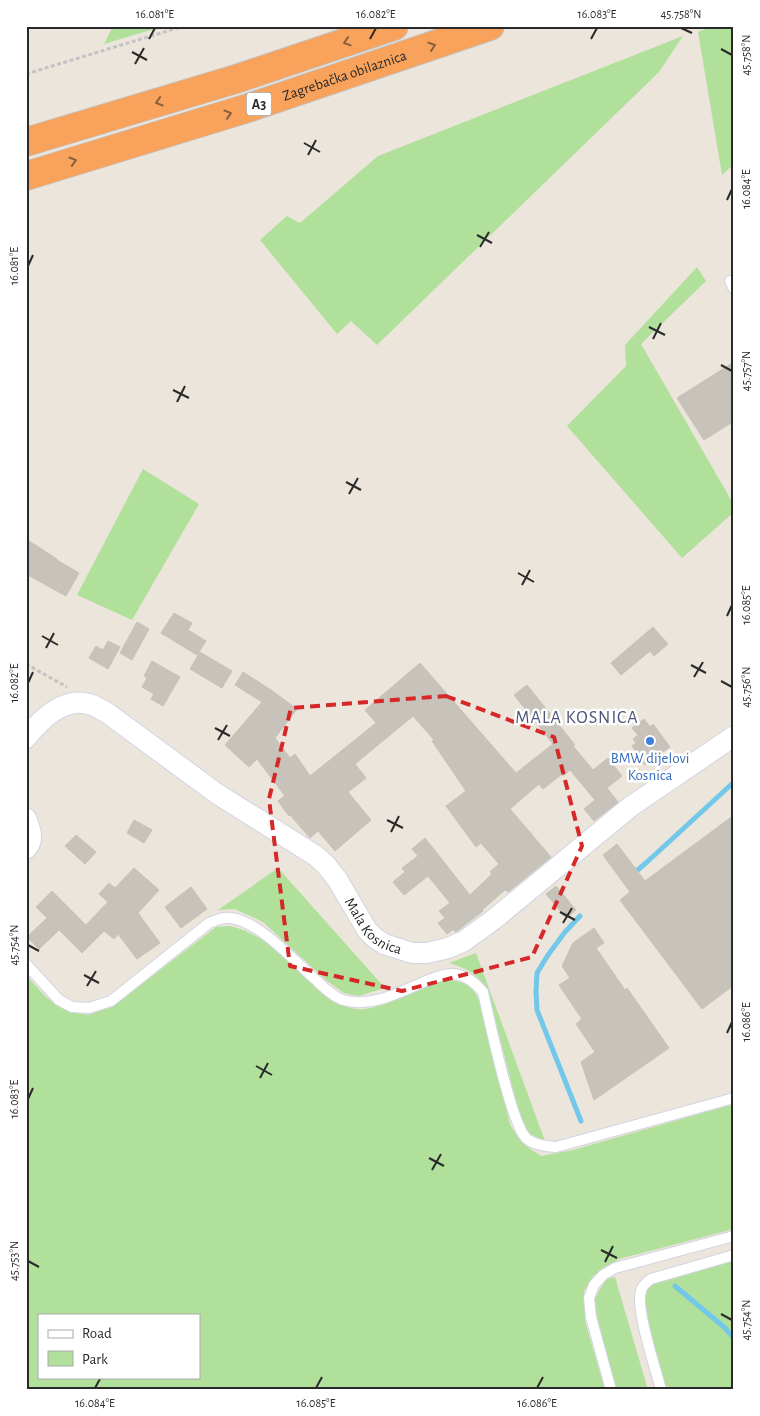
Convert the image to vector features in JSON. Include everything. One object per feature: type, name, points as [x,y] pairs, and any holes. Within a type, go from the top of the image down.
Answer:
[{"type":"highway","name":"Zagrebačka obilaznica","points":[[26,142],[236,78],[394,26]]},
{"type":"highway","name":"Zagrebačka obilaznica","points":[[26,176],[248,108],[490,26]]},
{"type":"street","name":"Mala Kosnica","points":[[26,738],[48,715],[66,704],[78,702],[91,705],[106,712],[216,793],[316,856],[337,879],[360,920],[375,938],[384,944],[412,953],[427,954],[464,941],[493,920],[630,807],[734,736]]},
{"type":"street","points":[[26,818],[31,833],[30,844],[26,849]]},
{"type":"lane","points":[[26,964],[59,1000],[72,1008],[89,1008],[111,1001],[209,923],[221,918],[232,918],[260,930],[321,985],[341,1000],[358,1003],[377,1001],[443,974],[460,974],[473,981],[483,992],[519,1128],[527,1139],[540,1145],[556,1147],[734,1098]]},
{"type":"lane","points":[[611,1390],[591,1317],[589,1298],[594,1285],[603,1275],[615,1268],[734,1236]]},
{"type":"lane","points":[[661,1390],[643,1322],[640,1291],[644,1284],[651,1279],[734,1255]]},
{"type":"path","points":[[26,74],[184,26]]},
{"type":"path","points":[[26,664],[71,689],[91,705]]},
{"type":"highlighted area","points":[[446,696],[554,737],[582,846],[532,957],[402,991],[290,966],[269,799],[291,708]]},
{"type":"green space","points":[[113,26],[164,26],[104,44]]},
{"type":"green space","points":[[713,26],[734,26],[734,164],[722,175],[698,32]]},
{"type":"green space","points":[[683,36],[659,72],[377,345],[351,321],[337,334],[260,240],[287,216],[300,223],[378,156]]},
{"type":"green space","points":[[697,267],[706,281],[641,344],[734,505],[734,512],[682,558],[567,426],[626,366],[625,345]]},
{"type":"green space","points":[[143,469],[199,504],[132,620],[77,595]]},
{"type":"green space","points":[[278,868],[385,988],[358,996],[344,993],[326,980],[263,922],[235,909],[218,910]]},
{"type":"green space","points":[[230,926],[257,936],[322,992],[345,1006],[357,1009],[371,1008],[446,980],[460,982],[472,989],[480,1002],[510,1124],[522,1143],[541,1156],[573,1150],[734,1104],[734,1229],[619,1259],[593,1276],[584,1291],[585,1321],[605,1390],[26,1390],[26,975],[44,995],[56,1005],[70,1012],[88,1015],[112,1007],[216,927]]},
{"type":"green space","points":[[476,953],[545,1141],[530,1134],[523,1125],[487,988],[471,972],[449,963]]},
{"type":"green space","points":[[734,1259],[734,1390],[664,1390],[653,1353],[647,1322],[645,1307],[649,1287],[659,1281]]},
{"type":"green space","points":[[615,1277],[648,1390],[617,1390],[596,1316],[594,1300],[606,1279]]},
{"type":"building","points":[[734,362],[734,421],[704,440],[677,398]]},
{"type":"building","points":[[26,539],[79,573],[66,596],[26,574]]},
{"type":"building","points":[[174,613],[192,623],[188,630],[206,641],[197,655],[161,633]]},
{"type":"building","points":[[137,622],[149,629],[132,660],[120,653]]},
{"type":"building","points":[[653,627],[668,644],[654,656],[650,651],[621,675],[611,663]]},
{"type":"building","points":[[108,641],[120,647],[108,669],[89,658],[96,646],[103,650]]},
{"type":"building","points":[[200,652],[232,671],[222,688],[190,669]]},
{"type":"building","points":[[152,661],[180,677],[163,706],[151,699],[154,694],[142,687],[147,678],[144,676]]},
{"type":"building","points":[[420,663],[516,773],[553,744],[514,695],[527,685],[593,770],[608,758],[622,776],[607,788],[618,802],[594,821],[584,809],[595,800],[570,770],[543,789],[539,784],[510,809],[551,857],[508,892],[505,890],[483,911],[457,931],[455,932],[454,929],[447,934],[438,923],[445,918],[439,911],[450,903],[428,876],[404,895],[393,882],[405,872],[402,868],[418,856],[412,849],[425,838],[470,895],[492,874],[490,872],[499,864],[481,843],[476,847],[446,806],[466,791],[432,741],[434,740],[413,716],[355,764],[366,778],[348,792],[371,820],[335,851],[318,831],[310,838],[289,816],[278,801],[285,796],[257,759],[249,767],[225,745],[262,702],[235,685],[243,672],[297,709],[275,738],[290,758],[295,754],[310,776],[376,723],[365,710]]},
{"type":"building","name":"BMW dijelovi Kosnica","points":[[644,719],[650,727],[653,724],[670,747],[645,765],[632,746],[636,743],[633,739],[638,735],[632,728]]},
{"type":"building","points":[[734,815],[734,985],[702,1009],[620,900],[630,892],[603,855],[617,844],[645,881]]},
{"type":"building","points":[[134,820],[152,830],[144,843],[127,833]]},
{"type":"building","points":[[76,835],[96,852],[85,864],[65,846]]},
{"type":"building","points":[[134,868],[159,890],[138,913],[160,943],[137,959],[118,934],[114,939],[104,931],[82,953],[59,930],[39,949],[27,937],[47,918],[36,907],[52,891],[86,925],[108,902],[99,894],[109,883],[115,888]]},
{"type":"building","points":[[556,886],[576,910],[566,918],[546,894]]},
{"type":"building","points":[[191,887],[207,909],[181,928],[165,907]]},
{"type":"building","points":[[594,928],[604,943],[596,948],[669,1048],[594,1100],[581,1062],[595,1052],[576,1024],[582,1019],[559,985],[570,978],[562,966],[573,943]]},
{"type":"waterway","points":[[633,874],[734,782]]},
{"type":"waterway","points":[[580,916],[565,932],[537,973],[536,991],[537,1010],[581,1121]]},
{"type":"waterway","points":[[675,1286],[724,1327],[734,1338]]},
{"type":"place","name":"BMW dijelovi Kosnica","points":[[650,741]]},
{"type":"district","name":"MALA KOSNICA","points":[[577,717]]}]
